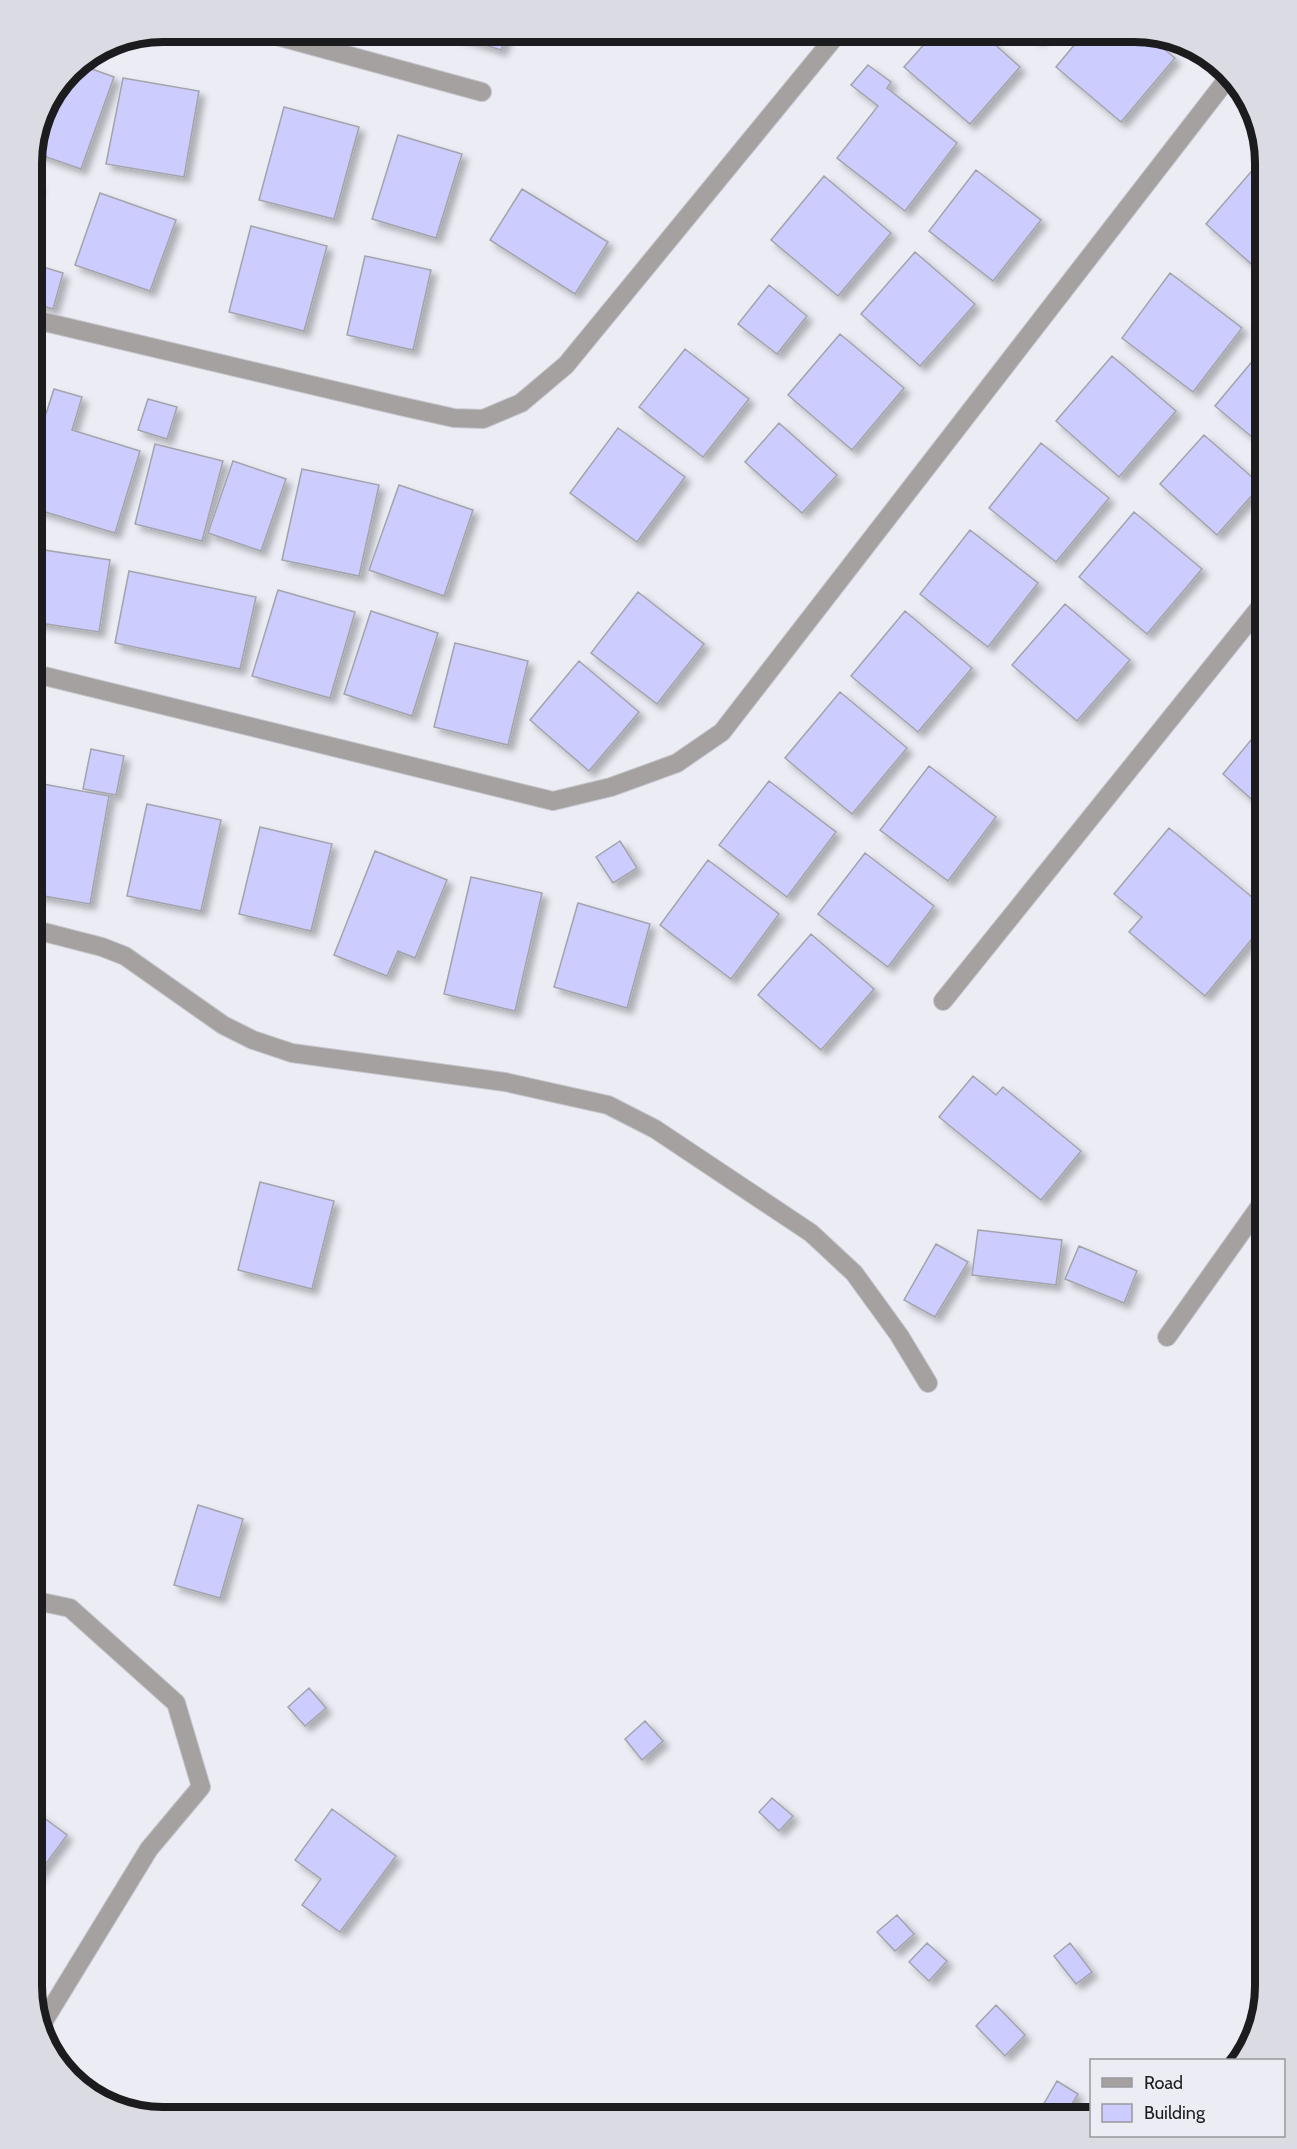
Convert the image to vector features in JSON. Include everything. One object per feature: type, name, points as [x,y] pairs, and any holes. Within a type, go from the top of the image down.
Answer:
[{"type":"street","points":[[299,42],[482,92]]},
{"type":"street","points":[[42,321],[421,411],[454,418],[483,419],[521,403],[566,365],[831,42]]},
{"type":"street","points":[[42,675],[553,801],[611,787],[677,763],[722,732],[1225,83]]},
{"type":"street","points":[[943,1001],[1255,615]]},
{"type":"street","points":[[42,932],[102,947],[125,957],[223,1025],[253,1040],[292,1053],[505,1082],[608,1105],[655,1129],[811,1233],[854,1273],[899,1335],[928,1383]]},
{"type":"street","points":[[1167,1337],[1255,1214]]},
{"type":"street","points":[[42,1602],[70,1608],[176,1703],[201,1787],[149,1849],[46,2017]]},
{"type":"building","points":[[476,42],[504,42],[501,50]]},
{"type":"building","points":[[926,42],[992,42],[1020,67],[970,124],[904,67]]},
{"type":"building","points":[[1077,42],[1157,44],[1175,58],[1121,122],[1056,67]]},
{"type":"building","points":[[868,65],[891,82],[887,88],[957,143],[905,211],[837,158],[878,106],[851,85]]},
{"type":"building","points":[[88,68],[114,77],[81,169],[42,155],[46,132],[58,103],[67,89]]},
{"type":"building","points":[[123,78],[199,91],[184,177],[106,164]]},
{"type":"building","points":[[284,107],[359,127],[334,219],[259,200]]},
{"type":"building","points":[[398,135],[462,154],[436,238],[372,219]]},
{"type":"building","points":[[1255,167],[1255,267],[1206,224]]},
{"type":"building","points":[[976,170],[1041,220],[993,281],[929,231]]},
{"type":"building","points":[[824,176],[891,233],[838,296],[771,240]]},
{"type":"building","points":[[522,189],[608,242],[575,294],[490,240]]},
{"type":"building","points":[[100,193],[176,220],[150,291],[75,265]]},
{"type":"building","points":[[251,226],[327,246],[304,331],[229,312]]},
{"type":"building","points":[[915,252],[975,304],[920,366],[861,314]]},
{"type":"building","points":[[365,256],[431,270],[413,350],[347,335]]},
{"type":"building","points":[[42,267],[63,273],[53,309],[42,306]]},
{"type":"building","points":[[1170,273],[1242,328],[1193,392],[1122,338]]},
{"type":"building","points":[[769,285],[807,316],[777,354],[738,324]]},
{"type":"building","points":[[840,334],[904,388],[852,450],[788,395]]},
{"type":"building","points":[[685,349],[749,399],[703,457],[639,407]]},
{"type":"building","points":[[1112,356],[1176,411],[1119,477],[1056,421]]},
{"type":"building","points":[[1255,358],[1255,440],[1215,406]]},
{"type":"building","points":[[54,389],[82,397],[72,430],[140,451],[115,533],[42,511],[42,426]]},
{"type":"building","points":[[148,399],[177,407],[167,439],[138,430]]},
{"type":"building","points":[[779,423],[837,475],[802,513],[745,462]]},
{"type":"building","points":[[618,428],[685,477],[637,542],[570,493]]},
{"type":"building","points":[[1204,435],[1255,480],[1255,492],[1217,535],[1160,484]]},
{"type":"building","points":[[1041,443],[1109,498],[1056,562],[989,508]]},
{"type":"building","points":[[155,444],[223,461],[202,541],[135,524]]},
{"type":"building","points":[[233,461],[286,479],[261,551],[208,533]]},
{"type":"building","points":[[302,469],[379,485],[359,576],[282,560]]},
{"type":"building","points":[[399,485],[473,510],[444,596],[369,570]]},
{"type":"building","points":[[1134,512],[1202,569],[1147,634],[1079,577]]},
{"type":"building","points":[[970,530],[1038,583],[988,647],[920,594]]},
{"type":"building","points":[[44,550],[110,560],[99,632],[42,623]]},
{"type":"building","points":[[129,571],[256,597],[240,669],[115,643]]},
{"type":"building","points":[[278,590],[355,612],[330,698],[252,676]]},
{"type":"building","points":[[638,592],[704,644],[657,704],[591,653]]},
{"type":"building","points":[[1065,604],[1130,660],[1077,721],[1012,665]]},
{"type":"building","points":[[371,611],[438,633],[412,716],[344,694]]},
{"type":"building","points":[[905,611],[972,668],[918,732],[851,676]]},
{"type":"building","points":[[455,643],[528,661],[508,745],[434,727]]},
{"type":"building","points":[[579,661],[639,712],[589,771],[530,720]]},
{"type":"building","points":[[840,692],[907,748],[852,814],[785,758]]},
{"type":"building","points":[[1251,740],[1255,743],[1255,802],[1223,774]]},
{"type":"building","points":[[91,749],[124,756],[116,795],[83,789]]},
{"type":"building","points":[[929,766],[996,817],[948,881],[880,830]]},
{"type":"building","points":[[769,781],[836,832],[787,897],[719,845]]},
{"type":"building","points":[[42,784],[109,796],[90,904],[42,896]]},
{"type":"building","points":[[147,804],[221,820],[201,911],[127,896]]},
{"type":"building","points":[[260,827],[332,844],[311,931],[239,914]]},
{"type":"building","points":[[1169,828],[1255,900],[1255,935],[1205,996],[1129,932],[1142,917],[1114,894]]},
{"type":"building","points":[[620,841],[637,868],[613,883],[596,857]]},
{"type":"building","points":[[375,851],[447,880],[415,958],[398,951],[387,976],[334,955]]},
{"type":"building","points":[[865,853],[934,906],[888,967],[818,914]]},
{"type":"building","points":[[708,860],[779,914],[731,979],[660,925]]},
{"type":"building","points":[[471,877],[542,893],[515,1011],[444,994]]},
{"type":"building","points":[[578,903],[650,924],[627,1008],[554,987]]},
{"type":"building","points":[[811,934],[874,989],[821,1050],[758,995]]},
{"type":"building","points":[[973,1076],[996,1095],[1003,1087],[1081,1151],[1041,1200],[939,1117]]},
{"type":"building","points":[[260,1182],[334,1201],[312,1289],[238,1270]]},
{"type":"building","points":[[978,1230],[1062,1240],[1056,1285],[972,1275]]},
{"type":"building","points":[[936,1244],[968,1262],[935,1317],[904,1300]]},
{"type":"building","points":[[1079,1246],[1137,1271],[1124,1303],[1065,1279]]},
{"type":"building","points":[[198,1505],[243,1519],[220,1598],[174,1585]]},
{"type":"building","points":[[309,1688],[326,1708],[305,1726],[288,1707]]},
{"type":"building","points":[[645,1721],[663,1741],[642,1760],[625,1739]]},
{"type":"building","points":[[772,1798],[793,1816],[779,1831],[759,1812]]},
{"type":"building","points":[[332,1809],[396,1856],[340,1932],[302,1905],[321,1879],[295,1860]]},
{"type":"building","points":[[42,1816],[67,1835],[42,1869]]},
{"type":"building","points":[[897,1915],[914,1934],[895,1951],[877,1932]]},
{"type":"building","points":[[927,1943],[947,1961],[929,1981],[909,1962]]},
{"type":"building","points":[[1070,1943],[1092,1972],[1076,1984],[1054,1956]]},
{"type":"building","points":[[996,2005],[1025,2035],[1005,2056],[976,2026]]},
{"type":"building","points":[[1057,2081],[1078,2094],[1070,2107],[1042,2107]]}]
